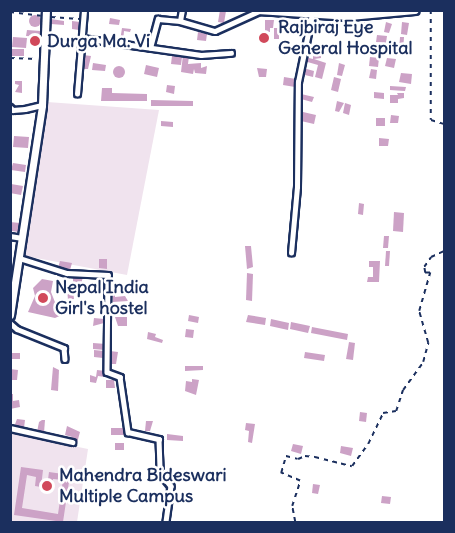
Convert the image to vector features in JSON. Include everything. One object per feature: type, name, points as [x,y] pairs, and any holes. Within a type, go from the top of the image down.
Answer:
[{"type":"main road","points":[[10,315],[42,105],[46,10]]},
{"type":"main road","points":[[259,11],[312,14],[415,10]]},
{"type":"street","points":[[77,94],[84,10]]},
{"type":"street","points":[[180,21],[182,10]]},
{"type":"street","points":[[150,48],[158,19],[180,21],[215,31],[259,11]]},
{"type":"street","points":[[291,253],[297,187],[298,82],[312,14]]},
{"type":"street","points":[[82,38],[201,55],[231,53]]},
{"type":"street","points":[[10,107],[13,110],[42,105]]},
{"type":"street","points":[[10,236],[22,238]]},
{"type":"street","points":[[19,258],[67,273],[108,275],[108,372],[120,377],[128,432],[159,439],[160,473],[171,486],[166,522]]},
{"type":"street","points":[[10,323],[17,329],[64,348],[65,359]]},
{"type":"street","points":[[10,428],[72,442]]},
{"type":"path","points":[[431,10],[431,120],[444,124]]},
{"type":"path","points":[[10,58],[44,60]]},
{"type":"path","points":[[295,522],[292,506],[300,481],[281,473],[286,456],[298,459],[305,456],[315,457],[352,466],[368,444],[383,413],[396,411],[403,390],[423,362],[428,343],[419,311],[430,273],[425,273],[424,267],[431,256],[444,251]]},
{"type":"shaded area","points":[[47,102],[159,110],[127,275],[20,255]]},
{"type":"shaded area","name":"Mahendra Bideswari Multiple Campus","points":[[10,433],[88,449],[77,522],[11,522]]},
{"type":"building","points":[[220,10],[226,11],[224,23],[218,22]]},
{"type":"building","points":[[35,15],[41,21],[35,27],[29,21]]},
{"type":"building","points":[[110,18],[120,20],[119,25],[109,24]]},
{"type":"building","points":[[51,19],[64,21],[64,25],[51,24]]},
{"type":"building","points":[[265,20],[274,20],[270,32],[265,32]]},
{"type":"building","points":[[72,21],[80,22],[79,30],[72,29]]},
{"type":"building","points":[[365,22],[363,32],[355,31],[356,24],[361,25]]},
{"type":"building","points":[[386,22],[392,24],[389,33],[384,32]]},
{"type":"building","points":[[402,22],[409,23],[407,35],[401,34]]},
{"type":"building","points":[[122,28],[131,29],[130,32],[124,31],[123,42],[120,41]]},
{"type":"building","points":[[274,28],[279,28],[279,39],[274,39]]},
{"type":"building","points":[[27,30],[41,31],[40,37],[26,36]]},
{"type":"building","points":[[198,32],[207,34],[206,41],[197,40]]},
{"type":"building","points":[[377,35],[387,36],[386,43],[376,42]]},
{"type":"building","points":[[13,37],[27,38],[26,48],[12,47]]},
{"type":"building","points":[[400,37],[404,37],[403,51],[399,51]]},
{"type":"building","points":[[11,49],[24,49],[24,56],[11,56]]},
{"type":"building","points":[[83,55],[91,56],[88,69],[81,69]]},
{"type":"building","points":[[183,55],[189,56],[188,64],[201,63],[201,68],[207,66],[206,74],[195,73],[194,69],[193,74],[181,72]]},
{"type":"building","points":[[313,55],[321,55],[321,58],[314,59],[326,63],[322,79],[315,77],[318,65],[304,61],[305,57],[313,59]]},
{"type":"building","points":[[172,56],[182,57],[181,65],[171,64]]},
{"type":"building","points":[[370,57],[379,58],[378,67],[369,66]]},
{"type":"building","points":[[387,58],[396,59],[394,68],[385,66]]},
{"type":"building","points":[[93,63],[106,65],[105,71],[92,70]]},
{"type":"building","points":[[339,63],[345,65],[342,76],[337,75]]},
{"type":"building","points":[[146,65],[159,68],[157,77],[144,74]]},
{"type":"building","points":[[121,66],[125,72],[121,78],[117,78],[113,70]]},
{"type":"building","points":[[257,68],[267,69],[266,77],[259,77]]},
{"type":"building","points":[[303,68],[314,71],[313,77],[301,74]]},
{"type":"building","points":[[371,69],[377,70],[376,79],[369,78]]},
{"type":"building","points":[[401,73],[412,74],[411,84],[399,82]]},
{"type":"building","points":[[284,77],[296,79],[295,87],[283,85]]},
{"type":"building","points":[[334,77],[341,79],[338,92],[331,90]]},
{"type":"building","points":[[15,81],[22,81],[22,93],[15,92],[19,85],[15,84]]},
{"type":"building","points":[[167,85],[175,86],[174,94],[166,92]]},
{"type":"building","points":[[390,86],[406,87],[405,91],[390,90]]},
{"type":"building","points":[[102,88],[112,88],[112,93],[147,94],[147,101],[101,101]]},
{"type":"building","points":[[374,92],[384,93],[384,99],[374,98]]},
{"type":"building","points":[[397,93],[404,93],[404,98],[398,99],[398,103],[390,103],[390,95],[398,95]]},
{"type":"building","points":[[301,94],[314,97],[312,102],[301,99]]},
{"type":"building","points":[[151,100],[193,101],[193,106],[151,106]]},
{"type":"building","points":[[337,101],[344,103],[339,112],[335,111]]},
{"type":"building","points":[[345,103],[351,105],[349,115],[343,113]]},
{"type":"building","points":[[303,112],[316,115],[314,124],[301,121]]},
{"type":"building","points":[[391,115],[399,116],[398,123],[390,123]]},
{"type":"building","points":[[376,118],[385,118],[385,126],[376,126]]},
{"type":"building","points":[[161,121],[173,122],[173,127],[161,126]]},
{"type":"building","points":[[14,136],[29,137],[28,148],[13,147]]},
{"type":"building","points":[[379,138],[389,139],[388,146],[379,146]]},
{"type":"building","points":[[13,163],[26,165],[25,172],[11,170]]},
{"type":"building","points":[[11,184],[23,186],[21,195],[10,193]]},
{"type":"building","points":[[359,203],[364,204],[363,215],[358,214]]},
{"type":"building","points":[[394,212],[404,213],[403,232],[393,231]]},
{"type":"building","points":[[10,222],[20,223],[19,232],[11,231]]},
{"type":"building","points":[[384,236],[389,236],[388,248],[383,248]]},
{"type":"building","points":[[245,246],[251,246],[253,267],[247,269]]},
{"type":"building","points":[[386,251],[390,251],[389,266],[385,266]]},
{"type":"building","points":[[99,259],[107,259],[107,269],[99,268]]},
{"type":"building","points":[[60,261],[72,263],[70,270],[58,268]]},
{"type":"building","points":[[369,261],[380,261],[379,282],[367,282],[368,277],[373,277],[373,267],[369,267]]},
{"type":"building","points":[[247,273],[253,274],[252,301],[246,300]]},
{"type":"building","points":[[73,277],[83,277],[81,284],[73,285]]},
{"type":"building","points":[[42,279],[53,281],[51,292],[60,315],[57,306],[68,302],[71,311],[55,318],[28,312],[35,296],[33,288]]},
{"type":"building","points":[[73,290],[74,299],[68,300],[67,291]]},
{"type":"building","points":[[112,291],[115,291],[115,297],[125,296],[128,301],[113,302]]},
{"type":"building","points":[[189,315],[199,317],[198,323],[188,321]]},
{"type":"building","points":[[248,315],[266,318],[265,325],[246,322]]},
{"type":"building","points":[[115,317],[127,317],[127,326],[118,326]]},
{"type":"building","points":[[94,318],[104,319],[104,323],[93,326]]},
{"type":"building","points":[[271,319],[289,323],[288,330],[270,326]]},
{"type":"building","points":[[291,322],[310,326],[308,333],[290,329]]},
{"type":"building","points":[[312,327],[348,334],[347,340],[311,333]]},
{"type":"building","points":[[186,329],[194,330],[193,338],[185,337]]},
{"type":"building","points":[[148,332],[156,334],[155,337],[163,340],[162,343],[147,339]]},
{"type":"building","points":[[349,342],[355,343],[353,360],[346,359]]},
{"type":"building","points":[[93,343],[106,344],[105,350],[93,349]]},
{"type":"building","points":[[94,350],[104,351],[103,358],[94,357]]},
{"type":"building","points":[[110,351],[118,352],[116,364],[109,364]]},
{"type":"building","points":[[305,352],[325,355],[324,361],[304,358]]},
{"type":"building","points":[[10,353],[20,353],[20,359],[10,359]]},
{"type":"building","points":[[185,366],[203,366],[203,370],[185,371]]},
{"type":"building","points":[[53,367],[59,370],[58,391],[51,390]]},
{"type":"building","points":[[10,369],[18,370],[17,380],[10,380]]},
{"type":"building","points":[[97,370],[106,371],[105,377],[98,376],[96,383],[90,382],[90,375],[96,377]]},
{"type":"building","points":[[192,379],[199,380],[196,395],[185,391],[186,381],[192,382]]},
{"type":"building","points":[[106,380],[114,380],[115,388],[106,388]]},
{"type":"building","points":[[10,394],[13,394],[13,401],[19,400],[20,407],[10,409]]},
{"type":"building","points":[[360,412],[367,413],[366,422],[359,421]]},
{"type":"building","points":[[17,419],[25,420],[24,428],[14,427]]},
{"type":"building","points":[[45,420],[44,433],[37,432],[39,422]]},
{"type":"building","points":[[146,421],[153,421],[150,431],[145,431]]},
{"type":"building","points":[[246,423],[255,424],[252,443],[248,442],[249,431],[245,430]]},
{"type":"building","points":[[67,426],[80,432],[77,443],[71,442],[72,437],[65,435]]},
{"type":"building","points":[[111,428],[124,428],[124,435],[111,435]]},
{"type":"building","points":[[167,434],[183,436],[183,441],[167,440]]},
{"type":"building","points":[[115,443],[124,443],[124,450],[115,450]]},
{"type":"building","points":[[293,444],[303,446],[301,454],[291,451]]},
{"type":"building","points":[[341,446],[353,448],[351,456],[340,453]]},
{"type":"building","points":[[21,467],[43,470],[41,487],[35,486],[36,477],[27,475],[22,508],[58,514],[63,480],[53,479],[52,488],[47,487],[49,472],[70,475],[63,522],[14,515]]},
{"type":"building","points":[[313,484],[320,485],[318,494],[312,493]]},
{"type":"building","points":[[382,496],[391,497],[390,504],[381,503]]},
{"type":"place","name":"Rajbiraj Eye General Hospital","points":[[264,38]]},
{"type":"place","name":"Durga Ma. Vi","points":[[35,41]]},
{"type":"place","name":"Nepal India Girl's hostel","points":[[43,298]]},
{"type":"place","name":"Mahendra Bideswari Multiple Campus","points":[[47,486]]}]
